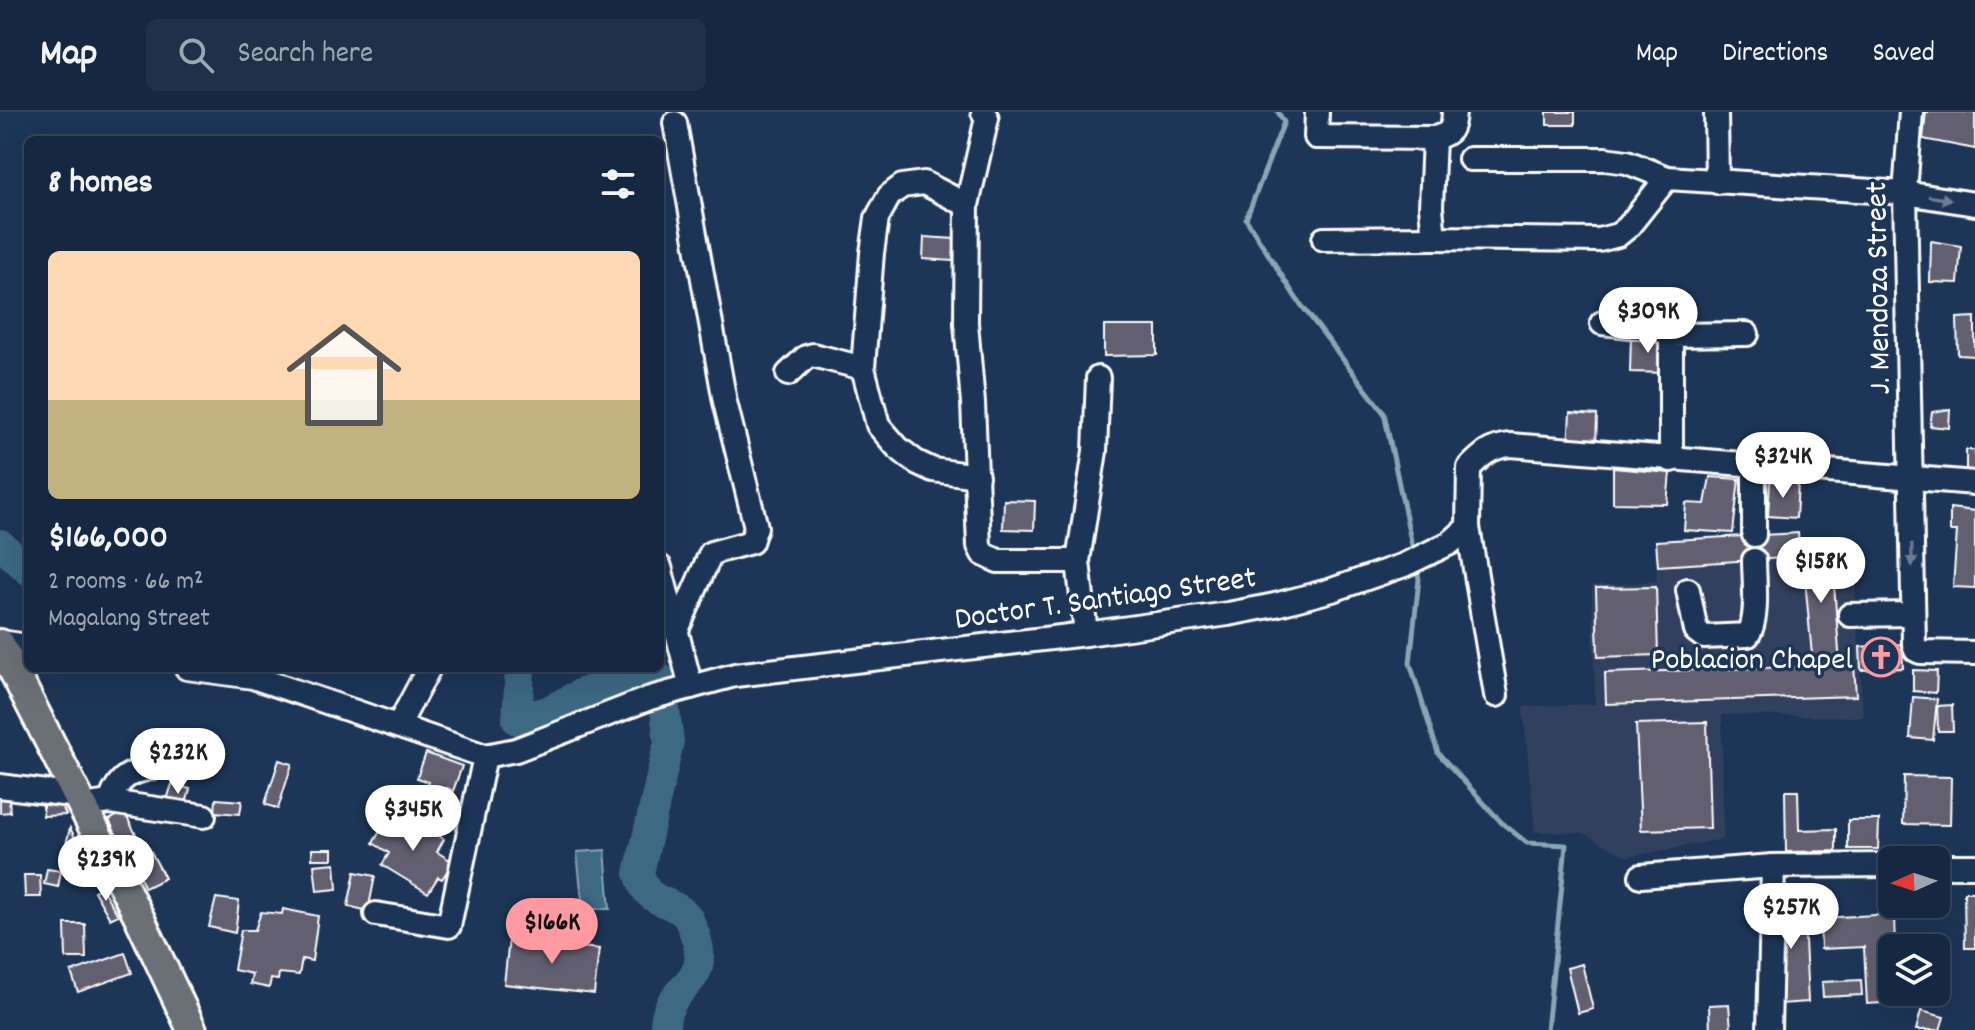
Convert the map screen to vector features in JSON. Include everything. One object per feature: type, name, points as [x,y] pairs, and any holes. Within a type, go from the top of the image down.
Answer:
[{"type":"main road","points":[[0,643],[90,801],[192,1030]]},
{"type":"street","points":[[1317,112],[1316,137],[1434,138],[1448,135],[1454,112]]},
{"type":"street","points":[[1716,112],[1717,182]]},
{"type":"street","name":"J. Mendoza Street","points":[[1911,112],[1905,193],[1914,644],[1920,652],[1975,653]]},
{"type":"street","points":[[987,114],[967,205],[966,323],[979,546],[983,554],[998,561],[1078,561]]},
{"type":"street","points":[[675,123],[725,402],[756,527],[751,542],[711,553],[676,632]]},
{"type":"street","points":[[1434,138],[1431,207],[1434,238]]},
{"type":"street","points":[[1470,159],[1605,159],[1627,162],[1667,178],[1905,193],[1975,204]]},
{"type":"street","points":[[1324,239],[1599,240],[1618,235],[1628,227],[1667,178]]},
{"type":"street","points":[[967,205],[924,183],[902,186],[889,196],[877,218],[863,368],[878,425],[898,448],[933,470],[977,476]]},
{"type":"street","points":[[1602,323],[1658,329],[1671,335],[1747,334]]},
{"type":"street","points":[[1671,335],[1671,460]]},
{"type":"street","points":[[788,374],[806,357],[813,355],[863,368]]},
{"type":"street","points":[[1086,634],[1078,561],[1095,451],[1098,378]]},
{"type":"street","points":[[1496,695],[1468,527],[1469,468],[1485,452],[1496,447],[1510,445],[1975,483]]},
{"type":"street","points":[[1754,467],[1754,535]]},
{"type":"street","name":"Doctor T. Santiago Street","points":[[485,756],[516,750],[650,698],[735,675],[1086,634],[1275,605],[1332,590],[1412,562],[1450,543],[1468,527]]},
{"type":"street","points":[[1688,590],[1696,631],[1704,637],[1748,635],[1754,618],[1754,560]]},
{"type":"street","points":[[664,603],[676,632],[689,687]]},
{"type":"street","points":[[1850,615],[1913,614]]},
{"type":"street","points":[[0,643],[24,646]]},
{"type":"street","points":[[216,672],[253,677],[485,756],[449,926],[376,914]]},
{"type":"street","points":[[398,726],[427,672]]},
{"type":"street","points":[[90,801],[131,773],[159,766]]},
{"type":"street","points":[[0,786],[204,816]]},
{"type":"street","points":[[1641,876],[1773,866],[1878,865]]},
{"type":"street","points":[[1769,1030],[1773,866]]},
{"type":"street","points":[[1950,866],[1975,866]]},
{"type":"shaded area","points":[[1852,539],[1863,717],[1722,715],[1723,839],[1627,857],[1583,833],[1535,832],[1523,707],[1595,704],[1592,586],[1657,581],[1655,546]]},
{"type":"shaded area","points":[[605,850],[610,909],[583,909],[577,852]]},
{"type":"building","points":[[1547,112],[1575,112],[1575,125],[1547,125]]},
{"type":"building","points":[[1926,112],[1975,112],[1975,149],[1923,139]]},
{"type":"building","points":[[924,237],[955,239],[953,261],[923,259]]},
{"type":"building","points":[[1931,241],[1961,246],[1958,283],[1930,282]]},
{"type":"building","points":[[1975,317],[1975,356],[1958,355],[1957,318]]},
{"type":"building","points":[[1104,326],[1157,326],[1157,355],[1104,356]]},
{"type":"building","points":[[1631,336],[1666,338],[1666,373],[1630,372]]},
{"type":"building","points":[[1950,409],[1949,428],[1930,426],[1932,412]]},
{"type":"building","points":[[1570,413],[1597,415],[1596,447],[1568,446]]},
{"type":"building","points":[[1966,450],[1975,450],[1975,476],[1966,475]]},
{"type":"building","points":[[1613,468],[1670,473],[1667,504],[1613,503]]},
{"type":"building","points":[[1710,477],[1739,479],[1733,533],[1684,530],[1686,503],[1705,504]]},
{"type":"building","points":[[1770,481],[1798,483],[1796,518],[1768,516]]},
{"type":"building","points":[[1004,500],[1035,501],[1034,530],[1003,529]]},
{"type":"building","points":[[1950,508],[1975,511],[1975,588],[1953,587],[1957,531],[1950,531]]},
{"type":"building","points":[[1798,533],[1800,557],[1658,566],[1656,541]]},
{"type":"building","points":[[1831,544],[1840,665],[1813,666],[1802,547]]},
{"type":"building","points":[[1656,587],[1658,655],[1598,657],[1596,588]]},
{"type":"building","name":"Poblacion Chapel","points":[[1902,644],[1903,668],[1861,670],[1860,647]]},
{"type":"building","points":[[1854,665],[1856,696],[1606,704],[1605,673]]},
{"type":"building","points":[[1913,670],[1937,671],[1936,693],[1913,691]]},
{"type":"building","points":[[1913,697],[1937,699],[1933,740],[1910,738]]},
{"type":"building","points":[[1952,705],[1953,731],[1938,731],[1937,706]]},
{"type":"building","points":[[1707,722],[1710,828],[1641,830],[1636,724]]},
{"type":"building","points":[[426,753],[462,766],[453,791],[447,788],[443,800],[449,802],[445,815],[421,806],[429,782],[417,778]]},
{"type":"building","points":[[279,760],[292,764],[278,809],[265,804]]},
{"type":"building","points":[[1904,776],[1951,777],[1950,825],[1903,824]]},
{"type":"building","points":[[172,784],[190,789],[185,808],[166,803]]},
{"type":"building","points":[[1785,791],[1798,791],[1799,830],[1836,829],[1836,851],[1786,852]]},
{"type":"building","points":[[9,798],[10,812],[0,813],[0,799]]},
{"type":"building","points":[[43,798],[59,799],[66,815],[43,816]]},
{"type":"building","points":[[216,799],[242,801],[240,814],[215,812]]},
{"type":"building","points":[[124,812],[138,838],[122,846],[109,820]]},
{"type":"building","points":[[408,817],[444,839],[437,852],[453,862],[428,893],[382,865],[389,853],[373,843],[385,823],[394,828],[398,822],[403,825]]},
{"type":"building","points":[[1848,820],[1879,820],[1878,849],[1848,849]]},
{"type":"building","points":[[70,828],[86,859],[64,868],[61,865]]},
{"type":"building","points":[[149,848],[165,878],[145,888],[130,857]]},
{"type":"building","points":[[312,849],[332,849],[332,859],[312,859]]},
{"type":"building","points":[[335,863],[337,889],[317,891],[314,865]]},
{"type":"building","points":[[47,869],[61,871],[58,887],[44,884]]},
{"type":"building","points":[[355,872],[375,876],[368,911],[348,906]]},
{"type":"building","points":[[24,875],[40,875],[41,897],[25,897]]},
{"type":"building","points":[[101,887],[118,915],[110,919],[94,891]]},
{"type":"building","points":[[1964,892],[1975,892],[1975,948],[1965,948]]},
{"type":"building","points":[[216,898],[239,901],[235,933],[209,927]]},
{"type":"building","points":[[1803,899],[1808,1002],[1780,1004],[1775,900]]},
{"type":"building","points":[[283,909],[318,916],[312,961],[302,959],[299,975],[279,973],[278,980],[271,979],[269,988],[250,984],[252,974],[234,970],[241,930],[255,930],[261,912],[282,914]]},
{"type":"building","points":[[1878,915],[1878,918],[1894,918],[1895,934],[1878,934],[1878,1003],[1867,1004],[1864,947],[1821,949],[1820,918]]},
{"type":"building","points":[[65,924],[85,924],[86,958],[66,958]]},
{"type":"building","points":[[509,939],[599,949],[594,994],[504,984]]},
{"type":"building","points":[[125,953],[132,973],[78,992],[71,972]]},
{"type":"building","points":[[1582,964],[1593,1009],[1578,1013],[1567,968]]},
{"type":"building","points":[[1861,980],[1862,995],[1823,997],[1822,982]]},
{"type":"building","points":[[1729,1004],[1731,1030],[1710,1030],[1709,1005]]},
{"type":"building","points":[[1921,1011],[1944,1017],[1940,1030],[1916,1030]]},
{"type":"waterway","points":[[1278,112],[1284,122],[1246,219],[1296,298],[1384,413],[1414,555]]},
{"type":"waterway","points":[[0,544],[24,566]]},
{"type":"waterway","points":[[1416,565],[1419,579],[1410,663],[1438,753],[1502,823],[1527,843],[1566,845],[1547,1030]]},
{"type":"waterway","points":[[520,672],[517,720],[548,711],[582,693],[645,672]]},
{"type":"waterway","points":[[645,672],[661,679],[669,742],[639,873],[651,895],[680,910],[688,918],[697,942],[699,959],[696,972],[673,1000],[667,1013],[665,1030]]},
{"type":"place","name":"Poblacion Chapel","points":[[1881,657]]}]
